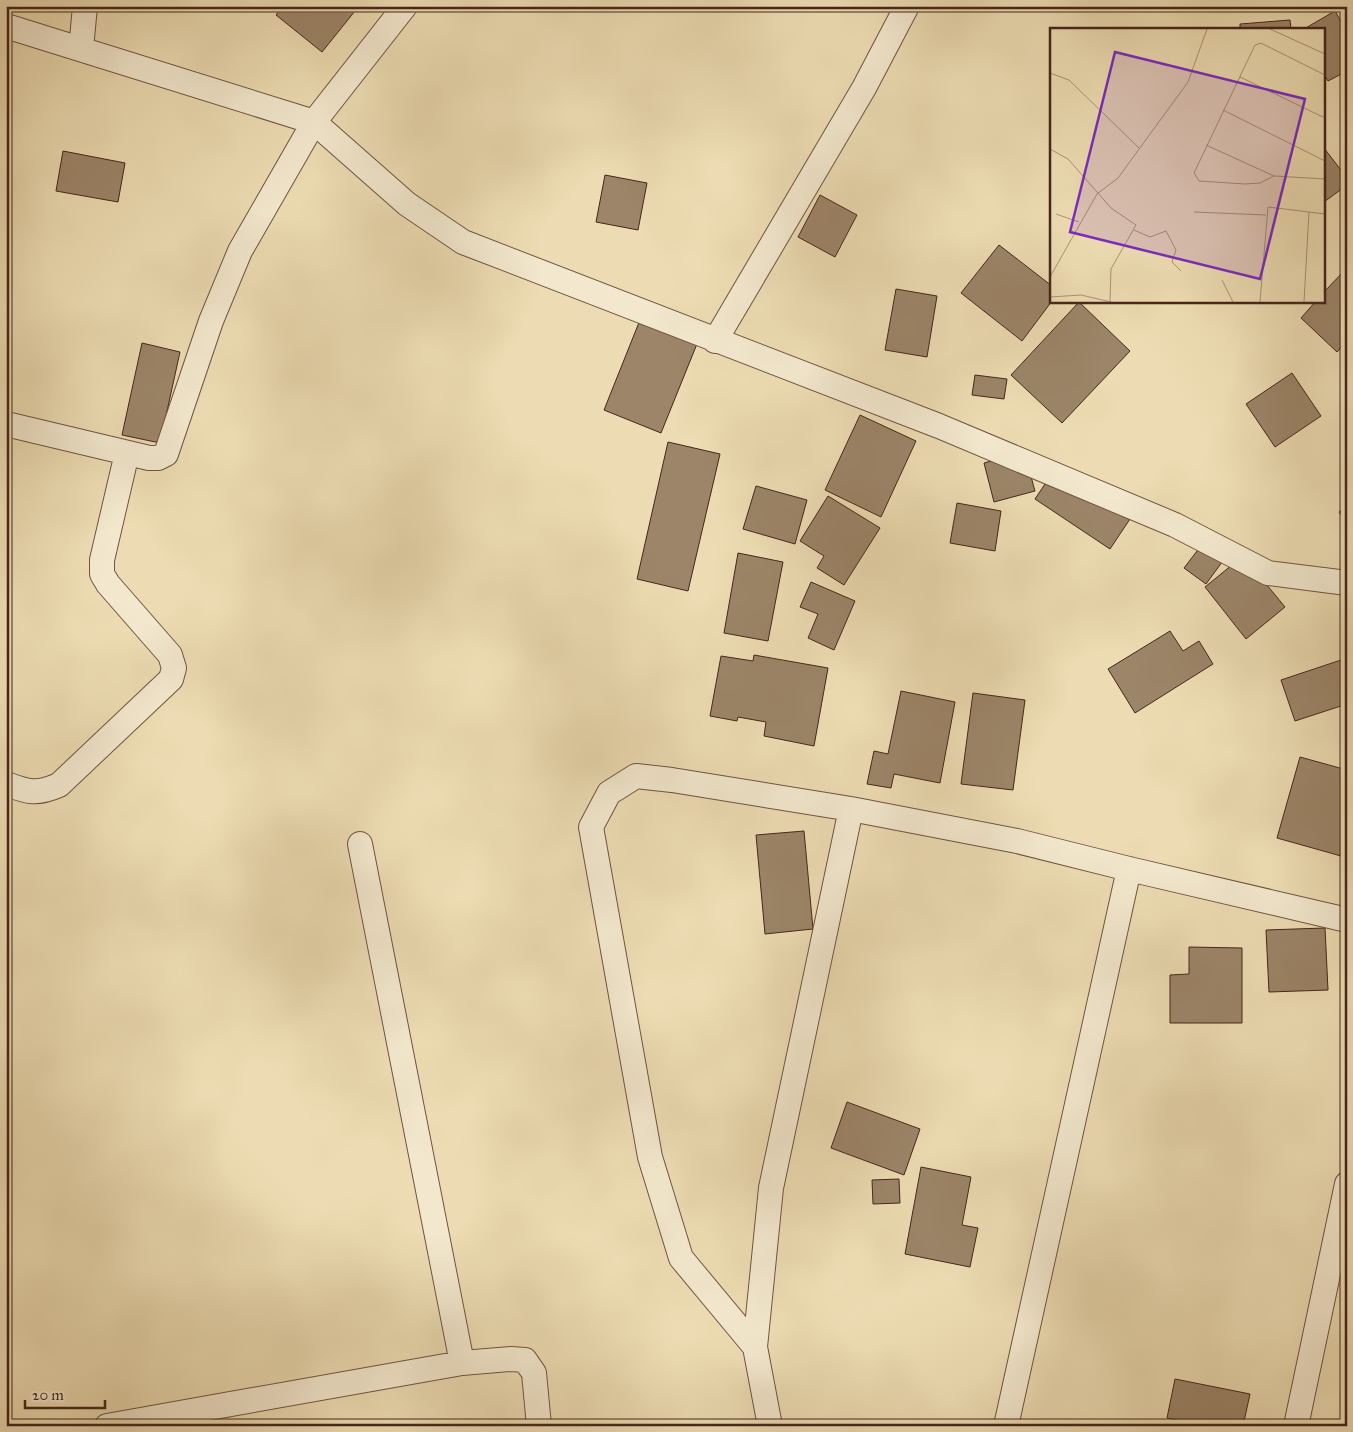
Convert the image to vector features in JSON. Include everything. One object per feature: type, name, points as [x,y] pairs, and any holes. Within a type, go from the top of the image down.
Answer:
[{"type":"street","points":[[81,49],[85,6]]},
{"type":"street","points":[[6,424],[149,458],[158,458],[166,454],[211,321],[240,251],[314,122],[405,6]]},
{"type":"street","points":[[715,341],[864,88],[908,6]]},
{"type":"street","points":[[6,26],[314,122],[407,204],[463,242],[939,426],[1175,526],[1268,573],[1347,583]]},
{"type":"street","points":[[6,784],[31,793],[45,792],[59,785],[172,679],[174,668],[170,655],[108,584],[102,574],[102,560],[127,453]]},
{"type":"street","points":[[754,1347],[682,1258],[650,1157],[591,827],[609,793],[636,776],[672,780],[851,809],[1017,841],[1347,920]]},
{"type":"street","points":[[770,1426],[754,1347],[771,1188],[851,809]]},
{"type":"street","points":[[360,844],[462,1363]]},
{"type":"street","points":[[1006,1426],[1129,869]]},
{"type":"street","points":[[1296,1426],[1347,1184]]},
{"type":"street","points":[[107,1426],[462,1363],[510,1359],[525,1360],[534,1374],[539,1426]]},
{"type":"building","points":[[283,6],[359,6],[322,52],[276,15]]},
{"type":"building","points":[[1335,11],[1347,32],[1347,71],[1328,81],[1326,78],[1326,28],[1306,28]]},
{"type":"building","points":[[1290,20],[1291,28],[1240,28],[1240,24]]},
{"type":"building","points":[[63,151],[125,163],[118,202],[56,191]]},
{"type":"building","points":[[1326,151],[1347,178],[1347,185],[1326,201]]},
{"type":"building","points":[[605,175],[647,183],[638,230],[596,222]]},
{"type":"building","points":[[820,195],[857,215],[835,257],[798,237]]},
{"type":"building","points":[[999,245],[1050,284],[1051,302],[1022,341],[961,293]]},
{"type":"building","points":[[1345,270],[1347,271],[1347,341],[1337,352],[1301,318],[1315,302],[1326,302],[1326,290]]},
{"type":"building","points":[[896,289],[937,296],[927,357],[885,350]]},
{"type":"building","points":[[1079,302],[1130,351],[1062,423],[1011,375]]},
{"type":"building","points":[[646,305],[703,329],[661,433],[604,410]]},
{"type":"building","points":[[142,343],[180,352],[160,443],[122,435]]},
{"type":"building","points":[[1292,373],[1321,416],[1275,447],[1246,404]]},
{"type":"building","points":[[975,375],[1007,379],[1004,399],[972,395]]},
{"type":"building","points":[[860,415],[916,441],[881,517],[825,490]]},
{"type":"building","points":[[668,442],[720,454],[688,591],[637,579]]},
{"type":"building","points":[[1024,452],[1035,491],[994,502],[984,463]]},
{"type":"building","points":[[1059,463],[1134,513],[1110,549],[1035,499]]},
{"type":"building","points":[[756,486],[807,500],[795,544],[743,529]]},
{"type":"building","points":[[828,496],[880,528],[844,585],[817,568],[824,556],[800,541]]},
{"type":"building","points":[[957,503],[1001,511],[995,551],[950,543]]},
{"type":"building","points":[[1347,506],[1347,523],[1339,512]]},
{"type":"building","points":[[1207,538],[1228,554],[1206,584],[1184,568]]},
{"type":"building","points":[[738,553],[783,562],[768,641],[724,633]]},
{"type":"building","points":[[1243,556],[1285,607],[1246,639],[1205,587]]},
{"type":"building","points":[[811,582],[855,601],[834,650],[808,638],[818,614],[800,607]]},
{"type":"building","points":[[1170,631],[1183,651],[1199,641],[1213,664],[1135,713],[1108,669]]},
{"type":"building","points":[[754,655],[828,668],[814,746],[764,736],[766,722],[738,717],[737,721],[710,716],[721,656],[753,661]]},
{"type":"building","points":[[1347,658],[1347,704],[1295,721],[1281,680]]},
{"type":"building","points":[[901,691],[955,702],[940,783],[894,774],[891,788],[867,784],[874,751],[888,754]]},
{"type":"building","points":[[973,693],[1025,700],[1013,790],[961,784]]},
{"type":"building","points":[[1300,757],[1347,770],[1347,834],[1341,856],[1277,838]]},
{"type":"building","points":[[804,831],[813,929],[765,934],[756,835]]},
{"type":"building","points":[[1325,928],[1328,990],[1269,992],[1266,930]]},
{"type":"building","points":[[1189,947],[1242,948],[1242,1023],[1170,1023],[1170,975],[1189,974]]},
{"type":"building","points":[[847,1102],[920,1129],[904,1175],[831,1148]]},
{"type":"building","points":[[921,1167],[971,1177],[962,1225],[978,1228],[970,1267],[905,1254]]},
{"type":"building","points":[[899,1179],[900,1203],[873,1204],[872,1180]]},
{"type":"building","points":[[1175,1379],[1250,1394],[1243,1426],[1204,1426],[1167,1418]]}]
